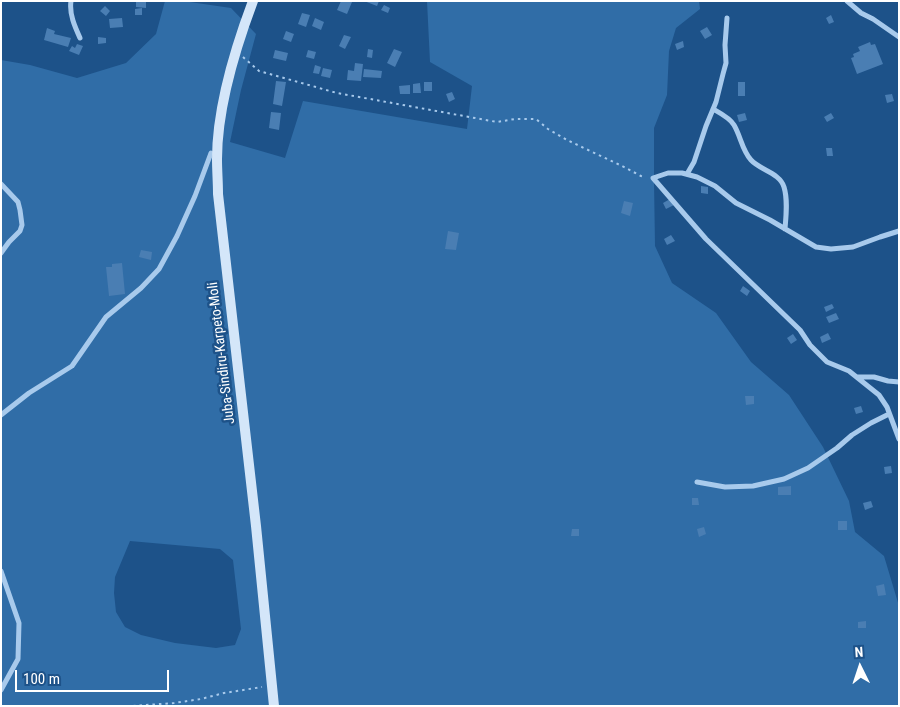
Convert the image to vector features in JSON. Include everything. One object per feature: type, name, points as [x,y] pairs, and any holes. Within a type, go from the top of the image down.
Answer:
[{"type":"main road","name":"Juba-Sindiru-Karpeto-Moli","points":[[253,1],[228,79],[219,127],[217,158],[218,194],[256,526],[274,706]]},
{"type":"street","points":[[71,1],[73,22],[80,38]]},
{"type":"street","points":[[847,1],[899,37]]},
{"type":"street","points":[[686,174],[694,162],[726,63],[727,18]]},
{"type":"street","points":[[713,108],[734,124],[743,148],[751,161],[777,177],[784,184],[787,210],[785,230]]},
{"type":"street","points":[[1,415],[29,393],[72,366],[106,317],[159,270],[181,228],[211,153]]},
{"type":"street","points":[[899,231],[853,247],[831,249],[816,247],[736,203],[715,186],[697,177],[682,173],[653,178],[706,239],[800,330],[810,345],[827,362],[849,371],[879,395],[887,408],[899,439]]},
{"type":"street","points":[[1,184],[18,202],[22,225],[20,231],[1,253]]},
{"type":"street","points":[[857,377],[874,377],[888,382],[899,382]]},
{"type":"street","points":[[697,482],[725,487],[752,486],[784,479],[808,468],[838,448],[852,435],[889,414]]},
{"type":"street","points":[[1,571],[20,623],[18,659],[1,690]]},
{"type":"path","points":[[236,51],[259,71],[337,92],[497,122],[516,119],[536,119],[566,140],[641,176],[653,178]]},
{"type":"path","points":[[133,706],[174,703],[262,687]]},
{"type":"shaded area","points":[[165,1],[183,1],[231,8],[256,34],[230,142],[285,158],[303,101],[467,129],[472,86],[430,62],[427,1],[699,1],[700,9],[676,28],[669,51],[667,95],[654,128],[655,246],[672,283],[716,313],[751,362],[789,395],[823,447],[849,501],[855,532],[884,556],[899,606],[899,706],[1,706],[1,60],[30,65],[77,78],[126,63],[156,34]],"holes":[[[130,541],[220,549],[233,560],[241,629],[235,645],[216,648],[175,643],[141,635],[125,627],[116,612],[114,593],[115,577]]]},
{"type":"building","points":[[136,1],[146,1],[146,8],[136,7]]},
{"type":"building","points":[[341,1],[352,2],[347,14],[337,10]]},
{"type":"building","points":[[364,1],[379,1],[377,6]]},
{"type":"building","points":[[384,5],[390,8],[388,13],[381,10]]},
{"type":"building","points":[[105,6],[110,11],[106,16],[100,11]]},
{"type":"building","points":[[142,8],[142,15],[135,15],[135,9]]},
{"type":"building","points":[[302,13],[310,15],[306,27],[298,24]]},
{"type":"building","points":[[831,15],[834,22],[829,24],[826,18]]},
{"type":"building","points":[[122,18],[123,27],[110,28],[109,19]]},
{"type":"building","points":[[315,18],[324,22],[321,30],[312,26]]},
{"type":"building","points":[[707,27],[712,35],[705,39],[700,31]]},
{"type":"building","points":[[47,28],[55,31],[54,34],[71,38],[68,47],[44,40]]},
{"type":"building","points":[[286,31],[294,34],[291,42],[283,39]]},
{"type":"building","points":[[344,35],[351,37],[345,49],[339,46]]},
{"type":"building","points":[[98,37],[106,38],[106,43],[98,44]]},
{"type":"building","points":[[683,41],[684,47],[677,50],[675,44]]},
{"type":"building","points":[[870,42],[871,45],[875,44],[883,64],[857,74],[851,58],[854,57],[853,54],[860,51],[858,47]]},
{"type":"building","points":[[77,44],[83,46],[79,55],[69,51],[72,46],[75,48]]},
{"type":"building","points":[[368,49],[373,50],[372,58],[367,57]]},
{"type":"building","points":[[394,49],[402,52],[395,67],[387,63]]},
{"type":"building","points":[[275,50],[288,53],[286,61],[273,58]]},
{"type":"building","points":[[308,50],[316,52],[314,59],[306,57]]},
{"type":"building","points":[[355,63],[363,64],[361,81],[347,80],[348,70],[354,71]]},
{"type":"building","points":[[315,65],[321,67],[319,74],[313,73]]},
{"type":"building","points":[[323,68],[332,70],[330,78],[321,76]]},
{"type":"building","points":[[364,69],[382,71],[381,78],[363,77]]},
{"type":"building","points":[[276,81],[286,82],[282,106],[273,104]]},
{"type":"building","points":[[424,82],[432,82],[432,91],[424,91]]},
{"type":"building","points":[[738,82],[745,82],[745,96],[738,96]]},
{"type":"building","points":[[420,83],[421,93],[413,93],[413,84]]},
{"type":"building","points":[[410,85],[410,94],[400,94],[399,86]]},
{"type":"building","points":[[452,92],[455,99],[449,102],[446,94]]},
{"type":"building","points":[[892,94],[894,101],[887,103],[885,95]]},
{"type":"building","points":[[271,112],[281,113],[279,130],[269,128]]},
{"type":"building","points":[[745,113],[747,120],[739,122],[737,115]]},
{"type":"building","points":[[831,113],[834,118],[827,122],[824,117]]},
{"type":"building","points":[[826,148],[832,148],[833,156],[827,156]]},
{"type":"building","points":[[701,186],[708,187],[708,194],[701,193]]},
{"type":"building","points":[[670,199],[674,205],[666,209],[663,203]]},
{"type":"building","points":[[624,201],[633,203],[630,216],[621,213]]},
{"type":"building","points":[[448,231],[459,233],[456,250],[445,249]]},
{"type":"building","points":[[671,235],[675,241],[667,245],[664,239]]},
{"type":"building","points":[[141,250],[152,252],[151,260],[139,257]]},
{"type":"building","points":[[122,263],[125,294],[109,296],[106,267]]},
{"type":"building","points":[[743,286],[750,291],[747,296],[740,291]]},
{"type":"building","points":[[832,304],[834,308],[826,312],[824,307]]},
{"type":"building","points":[[836,313],[839,319],[829,323],[826,317]]},
{"type":"building","points":[[828,333],[831,339],[822,343],[820,337]]},
{"type":"building","points":[[793,334],[797,340],[791,344],[787,338]]},
{"type":"building","points":[[745,396],[754,396],[754,404],[746,405]]},
{"type":"building","points":[[861,406],[863,412],[856,414],[854,408]]},
{"type":"building","points":[[891,466],[892,473],[885,474],[884,467]]},
{"type":"building","points":[[791,486],[791,495],[778,495],[778,487]]},
{"type":"building","points":[[692,498],[698,498],[699,505],[692,505]]},
{"type":"building","points":[[871,501],[873,507],[865,510],[863,503]]},
{"type":"building","points":[[838,521],[847,521],[847,530],[838,530]]},
{"type":"building","points":[[704,527],[706,534],[699,537],[697,529]]},
{"type":"building","points":[[572,529],[579,529],[579,536],[571,536]]},
{"type":"building","points":[[884,584],[886,595],[878,596],[876,586]]},
{"type":"building","points":[[866,621],[866,628],[858,628],[858,622]]}]
